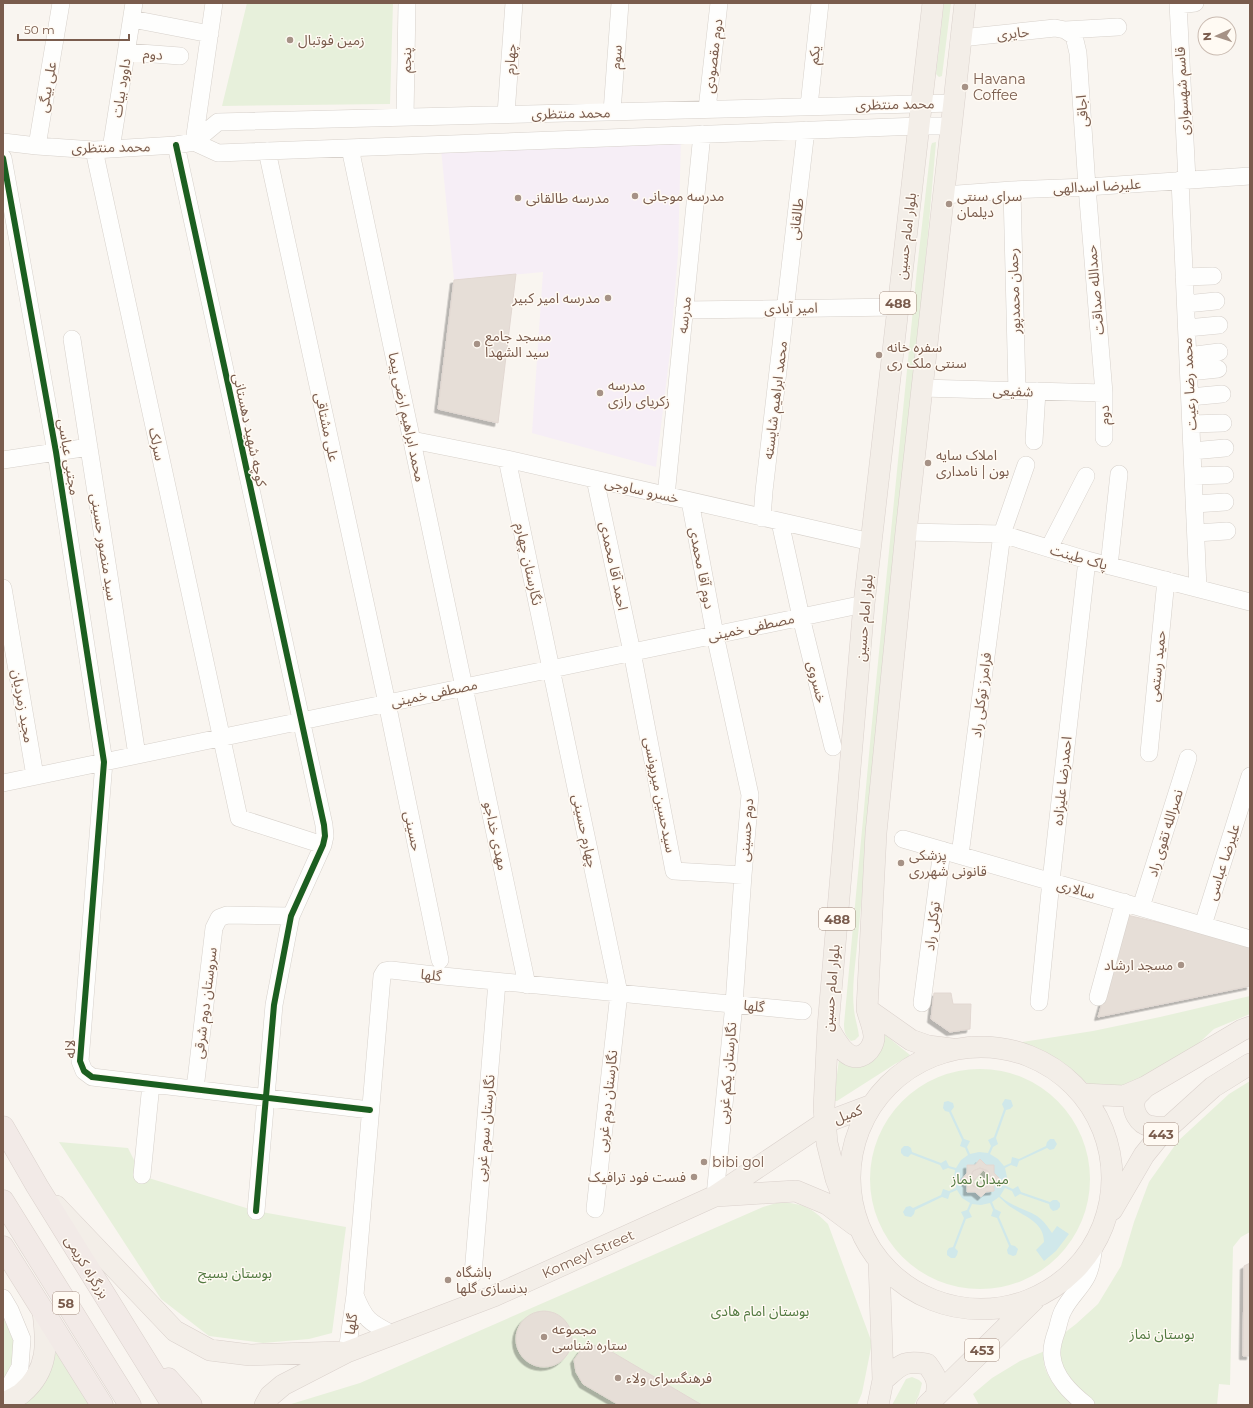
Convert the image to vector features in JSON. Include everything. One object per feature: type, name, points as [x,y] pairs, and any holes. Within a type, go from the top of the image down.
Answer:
[{"type":"highway","name":"بزرگراه کریمی","points":[[3,1127],[37,1186],[173,1405]]},
{"type":"highway","name":"58","points":[[3,1201],[130,1405]]},
{"type":"highway","points":[[3,1247],[102,1405]]},
{"type":"highway","points":[[142,1357],[172,1382],[191,1405]]},
{"type":"main road","name":"بلوار امام حسین","points":[[859,1228],[842,1195],[836,1179],[827,1143],[824,1123],[828,1027],[864,604],[933,3]]},
{"type":"main road","name":"488","points":[[867,1009],[876,833],[906,532],[965,3]]},
{"type":"main road","points":[[828,1027],[842,1050],[855,1057],[862,1056],[870,1050],[874,1037],[867,1009]]},
{"type":"main road","points":[[867,1009],[911,1040],[928,1046],[956,1049]]},
{"type":"main road","points":[[1082,1094],[1124,1096],[1145,1088],[1242,1030],[1250,1027]]},
{"type":"main road","points":[[991,1047],[1011,1050],[1038,1060],[1056,1071],[1082,1094],[1099,1122],[1106,1141],[1111,1167],[1111,1194],[1107,1212],[1098,1236],[1076,1269],[1058,1284],[1038,1297],[1023,1303],[995,1309],[982,1310],[956,1308],[931,1300],[908,1288],[879,1261],[871,1251],[859,1228],[850,1190],[850,1164],[860,1127],[872,1105],[881,1093],[902,1073],[928,1058],[956,1049],[991,1047]]},
{"type":"main road","name":"443","points":[[1098,1236],[1144,1155],[1161,1134],[1213,1087],[1250,1064]]},
{"type":"main road","points":[[1145,1088],[1135,1098],[1134,1106],[1136,1115],[1141,1123],[1149,1126],[1168,1127]]},
{"type":"main road","name":"کمیل","points":[[824,1123],[872,1105]]},
{"type":"main road","name":"Komeyl Street","points":[[347,1352],[494,1296],[716,1196],[824,1123]]},
{"type":"main road","points":[[37,1186],[175,1331],[210,1350],[250,1355],[347,1352]]},
{"type":"main road","name":"Komeyl Street","points":[[716,1196],[796,1191],[827,1204],[859,1228]]},
{"type":"main road","points":[[878,1405],[883,1380],[879,1261]]},
{"type":"main road","name":"453","points":[[932,1400],[1038,1297]]},
{"type":"main road","points":[[3,1404],[22,1393],[36,1378],[44,1360],[47,1339],[44,1312]]},
{"type":"main road","points":[[265,1405],[270,1396],[283,1385],[347,1352]]},
{"type":"main road","points":[[883,1380],[900,1365],[914,1362],[927,1364],[934,1374],[938,1386],[932,1400]]},
{"type":"street","name":"علی بیگی","points":[[37,146],[61,3]]},
{"type":"street","points":[[194,142],[214,3]]},
{"type":"street","name":"پنجم","points":[[405,117],[407,3]]},
{"type":"street","name":"چهارم","points":[[506,114],[514,3]]},
{"type":"street","name":"سوم","points":[[612,112],[620,3]]},
{"type":"street","name":"دوم مقصودی","points":[[707,109],[720,3]]},
{"type":"street","name":"یکم","points":[[809,106],[820,3]]},
{"type":"street","points":[[1178,4],[1195,3]]},
{"type":"street","name":"قاسم شهسواری","points":[[1178,4],[1183,180]]},
{"type":"street","points":[[133,11],[210,34]]},
{"type":"street","name":"داوود بیات","points":[[111,149],[133,11]]},
{"type":"street","name":"حایری","points":[[961,38],[1055,28],[1069,33],[1118,27]]},
{"type":"street","name":"اجاقی","points":[[1069,33],[1078,53],[1086,187]]},
{"type":"street","name":"دوم","points":[[127,52],[180,56]]},
{"type":"street","name":"محمد منتظری","points":[[3,142],[94,150],[176,145],[194,142],[218,122],[954,103]]},
{"type":"street","points":[[858,128],[860,105]]},
{"type":"street","name":"محمد منتظری","points":[[194,142],[218,153],[858,128],[951,126]]},
{"type":"street","name":"طالقانی","points":[[785,308],[806,130]]},
{"type":"street","name":"مدرسه","points":[[666,496],[702,134]]},
{"type":"street","name":"کوچه شهید دهستانی","points":[[176,145],[324,825],[325,836],[291,916],[274,1005],[256,1211]]},
{"type":"street","name":"محمد ابراهیم ارضی پیما","points":[[350,148],[464,687]]},
{"type":"street","name":"سرلک","points":[[94,150],[239,818],[322,845]]},
{"type":"street","name":"علی مشتاقی","points":[[267,151],[387,703]]},
{"type":"street","name":"مجتبی عباسی","points":[[3,158],[56,452],[104,762]]},
{"type":"street","name":"علیرضا اسدالهی","points":[[944,195],[1250,176]]},
{"type":"street","name":"محمد رضا رعیت","points":[[1183,180],[1184,277],[1198,588]]},
{"type":"street","name":"حمدالله صداقت","points":[[1086,187],[1104,393]]},
{"type":"street","name":"رحمان محمدپور","points":[[1012,190],[1017,391]]},
{"type":"street","points":[[1184,277],[1213,276]]},
{"type":"street","points":[[1186,304],[1216,300]]},
{"type":"street","name":"امیر آبادی","points":[[684,310],[898,307]]},
{"type":"street","name":"محمد ابراهیم شایسته","points":[[762,518],[785,308]]},
{"type":"street","points":[[1187,328],[1219,325]]},
{"type":"street","name":"سید منصور حسینی","points":[[72,339],[137,755]]},
{"type":"street","points":[[1188,364],[1219,352]]},
{"type":"street","points":[[1188,364],[1218,369]]},
{"type":"street","name":"شفیعی","points":[[922,388],[1104,393]]},
{"type":"street","points":[[1034,441],[1037,392]]},
{"type":"street","name":"دوم","points":[[1104,393],[1104,438]]},
{"type":"street","points":[[1190,397],[1222,394]]},
{"type":"street","points":[[1191,424],[1223,423]]},
{"type":"street","name":"خسرو ساوجی","points":[[412,440],[507,459],[871,542]]},
{"type":"street","points":[[3,460],[89,447]]},
{"type":"street","points":[[1192,450],[1225,448]]},
{"type":"street","name":"نگارستان چهارم","points":[[507,459],[551,669]]},
{"type":"street","name":"فرامرز توکلی راد","points":[[960,855],[1002,534],[1026,465]]},
{"type":"street","points":[[1109,566],[1119,474]]},
{"type":"street","points":[[1193,476],[1225,475]]},
{"type":"street","points":[[1049,548],[1086,476]]},
{"type":"street","name":"احمد آقا محمدی","points":[[595,479],[632,652]]},
{"type":"street","name":"دوم آقا محمدی","points":[[690,501],[715,635]]},
{"type":"street","points":[[1194,504],[1225,502]]},
{"type":"street","name":"خسروی","points":[[780,522],[801,617],[833,746]]},
{"type":"street","points":[[1196,533],[1227,531]]},
{"type":"street","name":"پاک طینت","points":[[906,532],[1002,534],[1087,560],[1250,602]]},
{"type":"street","name":"احمدرضا علیزاده","points":[[1039,1002],[1087,560]]},
{"type":"street","name":"حمید رستمی","points":[[1149,753],[1166,580]]},
{"type":"street","name":"مجید زمردیان","points":[[3,588],[35,776]]},
{"type":"street","name":"مصطفی خمینی","points":[[3,783],[864,604]]},
{"type":"street","name":"دوم حسینی","points":[[715,635],[750,795],[742,875],[734,1004]]},
{"type":"street","name":"سیدحسین میریونسی","points":[[632,652],[674,871],[742,875]]},
{"type":"street","name":"چهارم حسینی","points":[[551,669],[619,993]]},
{"type":"street","name":"مهدی خداجو","points":[[464,687],[527,984]]},
{"type":"street","name":"حسینی","points":[[387,703],[440,960]]},
{"type":"street","name":"نصرالله تقوی راد","points":[[1141,907],[1188,758]]},
{"type":"street","name":"لاله","points":[[104,762],[80,1061],[84,1072],[92,1077],[370,1110]]},
{"type":"street","name":"علیرضا عباسی","points":[[1203,925],[1250,776]]},
{"type":"street","name":"سالاری","points":[[903,839],[1250,939]]},
{"type":"street","name":"توکلی راد","points":[[922,1003],[942,850]]},
{"type":"street","points":[[1098,998],[1124,902]]},
{"type":"street","name":"سروستان دوم شرقی","points":[[195,1089],[214,928],[219,918],[227,915],[291,916]]},
{"type":"street","name":"گلها","points":[[347,1352],[354,1295],[382,976],[385,971],[391,970],[497,982],[803,1010]]},
{"type":"street","name":"نگارستان سوم غربی","points":[[473,1274],[497,982]]},
{"type":"street","name":"نگارستان دوم غربی","points":[[595,1209],[619,993]]},
{"type":"street","name":"نگارستان یکم غربی","points":[[716,1196],[734,1004]]},
{"type":"street","points":[[142,1176],[151,1084]]},
{"type":"street","points":[[1086,1405],[1073,1395],[1066,1386],[1054,1368],[1051,1355],[1053,1342],[1063,1309],[1087,1276],[1098,1236]]},
{"type":"street","name":"گلها","points":[[354,1295],[362,1312],[368,1320],[375,1326],[392,1334]]},
{"type":"street","points":[[3,1298],[22,1339],[20,1367],[10,1385],[3,1391]]},
{"type":"shaded area","points":[[681,136],[678,254],[670,352],[656,467],[532,433],[543,272],[454,280],[441,149]]},
{"type":"green space","points":[[247,3],[393,3],[390,104],[222,106]]},
{"type":"green space","points":[[944,3],[951,3],[942,76],[939,77],[936,74]]},
{"type":"green space","points":[[936,142],[854,976],[853,1003],[859,1036],[855,1040],[851,1041],[845,1033],[844,1024],[871,733],[917,269],[931,146],[932,143]]},
{"type":"green space","points":[[1250,996],[1250,1014],[1214,1029],[1175,1065],[1125,1087],[1093,1088],[1058,1060],[1016,1043],[1093,1031]]},
{"type":"green space","points":[[878,1029],[910,1055],[835,1101],[834,1097],[840,1052],[844,1058]]},
{"type":"green space","name":"میدان نماز","points":[[980,1069],[1001,1071],[1022,1077],[1050,1094],[1058,1101],[1077,1127],[1082,1137],[1088,1158],[1090,1179],[1088,1200],[1082,1221],[1065,1249],[1058,1257],[1032,1276],[1022,1281],[1001,1287],[980,1289],[959,1287],[938,1281],[910,1264],[902,1257],[883,1231],[878,1221],[872,1200],[870,1179],[872,1158],[878,1137],[895,1109],[902,1101],[928,1082],[938,1077],[959,1071]]},
{"type":"green space","name":"بوستان نماز","points":[[1250,1081],[1250,1232],[1241,1237],[1233,1247],[1230,1385],[1219,1384],[1217,1405],[1095,1405],[1085,1397],[1061,1368],[1057,1350],[1063,1334],[1098,1304],[1121,1266],[1134,1222],[1149,1182],[1178,1141],[1229,1094]]},
{"type":"green space","name":"بوستان بسیج","points":[[59,1142],[128,1148],[142,1176],[256,1211],[346,1227],[332,1333],[309,1339],[263,1343],[209,1336],[161,1299]]},
{"type":"green space","name":"بوستان امام هادی","points":[[780,1202],[807,1207],[828,1224],[872,1343],[862,1393],[857,1405],[288,1405],[360,1383],[763,1207]]},
{"type":"green space","points":[[3,1317],[13,1340],[15,1356],[3,1382]]},
{"type":"green space","points":[[57,1350],[92,1405],[15,1405],[46,1375]]},
{"type":"green space","points":[[1045,1351],[1045,1368],[1051,1380],[1059,1392],[1072,1405],[979,1405],[973,1394],[992,1378],[1020,1361]]},
{"type":"green space","points":[[912,1377],[922,1383],[919,1395],[914,1405],[892,1405],[906,1379]]},
{"type":"water","points":[[1005,1099],[1011,1100],[1013,1106],[1006,1110],[996,1138],[998,1144],[993,1147],[990,1154],[998,1159],[1004,1166],[1011,1163],[1012,1157],[1019,1159],[1046,1146],[1050,1139],[1054,1139],[1057,1144],[1054,1149],[1050,1150],[1047,1148],[1019,1161],[1017,1167],[1011,1165],[1005,1168],[1007,1177],[1006,1186],[1013,1189],[1018,1186],[1021,1192],[1050,1202],[1057,1200],[1060,1203],[1060,1207],[1057,1210],[1053,1211],[1049,1204],[1020,1194],[1015,1197],[1012,1191],[1005,1188],[1000,1196],[1009,1203],[1037,1216],[1052,1233],[1057,1226],[1069,1234],[1056,1251],[1044,1261],[1036,1250],[1044,1242],[1041,1230],[1029,1218],[999,1197],[992,1202],[995,1209],[1001,1212],[999,1217],[1011,1245],[1018,1249],[1016,1255],[1013,1256],[1008,1254],[1007,1250],[1009,1246],[997,1218],[991,1216],[993,1210],[990,1203],[981,1205],[972,1204],[969,1211],[972,1217],[966,1219],[955,1248],[958,1251],[955,1258],[951,1258],[947,1255],[947,1251],[949,1248],[953,1247],[964,1218],[961,1212],[967,1210],[970,1203],[962,1198],[957,1190],[950,1193],[948,1199],[942,1197],[915,1210],[911,1217],[905,1216],[903,1212],[906,1207],[910,1206],[913,1208],[941,1195],[943,1189],[949,1191],[956,1188],[954,1179],[955,1170],[948,1168],[943,1170],[940,1165],[911,1154],[908,1157],[904,1156],[901,1153],[901,1149],[904,1146],[908,1146],[911,1148],[912,1152],[941,1163],[946,1160],[949,1166],[956,1168],[961,1160],[968,1155],[965,1148],[960,1146],[962,1140],[949,1112],[945,1111],[943,1108],[944,1102],[948,1101],[953,1103],[954,1107],[951,1111],[964,1139],[970,1141],[967,1147],[970,1154],[979,1152],[988,1153],[991,1146],[988,1140],[994,1137],[1004,1109],[1002,1104]],"holes":[[[980,1160],[986,1165],[993,1165],[994,1173],[999,1178],[994,1184],[994,1191],[986,1192],[981,1197],[975,1192],[968,1192],[967,1184],[962,1179],[967,1173],[967,1166],[975,1165]]]},
{"type":"building","name":"مسجد جامع سید الشهدا","points":[[516,274],[498,423],[438,409],[454,280]]},
{"type":"building","name":"مسجد ارشاد","points":[[1127,915],[1250,944],[1250,986],[1098,1017]]},
{"type":"building","points":[[934,993],[951,993],[953,1004],[971,1004],[970,1029],[950,1032],[931,1019]]},
{"type":"building","points":[[980,1159],[986,1165],[994,1165],[994,1173],[999,1178],[994,1184],[994,1191],[986,1192],[981,1197],[975,1192],[967,1192],[967,1184],[962,1179],[967,1173],[967,1165],[975,1165]],"holes":[[[980,1168],[988,1171],[991,1178],[988,1186],[981,1189],[973,1186],[970,1179],[973,1171]]]},
{"type":"building","points":[[980,1168],[988,1171],[991,1178],[988,1186],[981,1189],[973,1186],[970,1179],[973,1171]]},
{"type":"building","points":[[983,1170],[988,1175],[978,1186],[973,1182]]},
{"type":"building","points":[[1250,1263],[1250,1356],[1243,1356],[1244,1266]]},
{"type":"building","name":"مجموعه ستاره شناسی","points":[[538,1311],[550,1311],[560,1315],[568,1323],[572,1333],[572,1345],[568,1355],[560,1363],[550,1367],[538,1367],[528,1363],[520,1355],[516,1345],[516,1333],[520,1323],[528,1315]]},
{"type":"building","name":"فرهنگسرای ولاء","points":[[592,1345],[607,1349],[702,1405],[619,1405],[583,1384],[576,1372],[574,1360],[581,1350]]},
{"type":"cycle path","points":[[176,145],[324,825],[325,836],[323,845],[291,916],[274,1005],[256,1211]]},
{"type":"cycle path","points":[[3,158],[56,452],[104,762],[80,1061],[84,1071],[92,1077],[370,1110]]},
{"type":"place","name":"زمین فوتبال","points":[[290,40]]},
{"type":"place","name":"Havana Coffee","points":[[965,87]]},
{"type":"place","name":"مدرسه موجانی","points":[[635,196]]},
{"type":"place","name":"مدرسه طالقانی","points":[[518,198]]},
{"type":"place","name":"سرای سنتی دیلمان","points":[[949,204]]},
{"type":"place","name":"مدرسه امیر کبیر","points":[[608,298]]},
{"type":"place","name":"مسجد جامع سید الشهدا","points":[[477,344]]},
{"type":"place","name":"سفره خانه سنتی ملک ری","points":[[879,355]]},
{"type":"place","name":"مدرسه زکریای رازی","points":[[600,393]]},
{"type":"place","name":"املاک سایه بون | نامداری","points":[[928,463]]},
{"type":"place","name":"پزشکی قانونی شهرری","points":[[901,863]]},
{"type":"place","name":"مسجد ارشاد","points":[[1181,965]]},
{"type":"place","name":"bibi gol","points":[[704,1162]]},
{"type":"place","name":"فست فود ترافیک","points":[[694,1177]]},
{"type":"place","name":"باشگاه بدنسازی گلها","points":[[448,1280]]},
{"type":"place","name":"مجموعه ستاره شناسی","points":[[544,1337]]},
{"type":"place","name":"فرهنگسرای ولاء","points":[[618,1378]]}]
